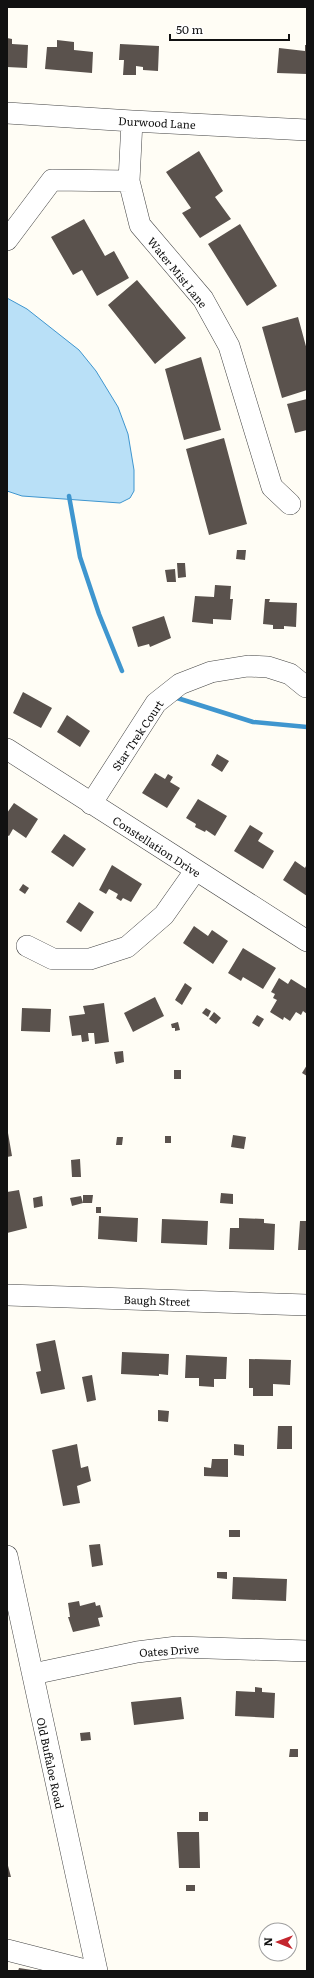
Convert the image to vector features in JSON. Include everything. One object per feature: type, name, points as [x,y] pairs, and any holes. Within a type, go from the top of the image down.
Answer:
[{"type":"street","name":"Durwood Lane","points":[[7,113],[307,130]]},
{"type":"street","name":"Water Mist Lane","points":[[132,121],[129,181],[140,225],[203,299],[229,346],[272,487],[290,504]]},
{"type":"street","points":[[7,240],[52,180],[129,181]]},
{"type":"street","name":"Star Trek Court","points":[[91,804],[156,704],[180,684],[211,672],[248,666],[268,667],[290,674],[306,687]]},
{"type":"street","name":"Constellation Drive","points":[[7,750],[307,941]]},
{"type":"street","points":[[27,946],[53,959],[90,959],[127,947],[164,915],[195,871]]},
{"type":"street","name":"Baugh Street","points":[[7,1295],[307,1305]]},
{"type":"street","name":"Old Buffaloe Road","points":[[7,1556],[15,1634],[33,1674],[97,1971]]},
{"type":"street","name":"Oates Drive","points":[[33,1674],[137,1652],[177,1647],[307,1651]]},
{"type":"street","points":[[7,1950],[89,1971]]},
{"type":"water","points":[[7,298],[27,309],[79,350],[96,371],[118,407],[128,434],[134,470],[134,491],[130,498],[120,503],[22,496],[7,491]]},
{"type":"building","points":[[7,38],[12,39],[12,44],[28,45],[27,68],[7,67]]},
{"type":"building","points":[[57,40],[74,42],[74,50],[93,52],[92,73],[45,69],[47,47],[57,47]]},
{"type":"building","points":[[120,44],[159,46],[158,71],[143,70],[143,67],[136,66],[136,75],[123,75],[124,60],[119,60]]},
{"type":"building","points":[[305,45],[307,45],[307,74],[277,73],[279,48],[305,51]]},
{"type":"building","points":[[199,151],[223,191],[215,197],[231,219],[200,238],[182,213],[191,208],[166,172]]},
{"type":"building","points":[[84,219],[105,256],[114,251],[129,278],[97,296],[82,270],[73,275],[51,237]]},
{"type":"building","points":[[240,224],[277,286],[247,306],[208,244]]},
{"type":"building","points":[[137,280],[186,338],[155,364],[108,305]]},
{"type":"building","points":[[298,317],[307,350],[307,390],[282,398],[262,327]]},
{"type":"building","points":[[201,357],[221,430],[184,440],[165,369]]},
{"type":"building","points":[[307,399],[307,430],[295,433],[287,404]]},
{"type":"building","points":[[224,438],[247,524],[209,535],[186,449]]},
{"type":"building","points":[[237,550],[246,550],[245,560],[236,559]]},
{"type":"building","points":[[177,563],[185,563],[186,577],[178,578]]},
{"type":"building","points":[[175,569],[176,582],[167,582],[165,570]]},
{"type":"building","points":[[215,585],[231,586],[230,599],[233,599],[231,620],[213,619],[213,624],[192,622],[195,596],[214,597]]},
{"type":"building","points":[[265,599],[270,599],[269,602],[297,603],[296,627],[284,626],[284,629],[273,629],[273,625],[263,624]]},
{"type":"building","points":[[164,616],[171,638],[150,647],[149,644],[138,647],[132,627]]},
{"type":"building","points":[[23,692],[52,708],[41,728],[13,713]]},
{"type":"building","points":[[67,715],[90,731],[80,747],[57,732]]},
{"type":"building","points":[[217,754],[229,761],[222,772],[211,765]]},
{"type":"building","points":[[155,773],[165,779],[168,774],[173,777],[170,782],[180,788],[167,808],[142,793]]},
{"type":"building","points":[[198,799],[227,816],[215,836],[206,830],[205,832],[195,827],[196,824],[186,818]]},
{"type":"building","points":[[14,803],[38,819],[26,838],[13,829],[9,836],[7,835],[7,813]]},
{"type":"building","points":[[250,825],[263,833],[258,841],[274,851],[263,869],[234,851]]},
{"type":"building","points":[[64,834],[86,849],[73,867],[51,852]]},
{"type":"building","points":[[295,861],[305,868],[307,864],[307,896],[283,880]]},
{"type":"building","points":[[112,865],[142,884],[131,902],[123,898],[121,901],[116,898],[118,894],[109,889],[106,894],[99,890]]},
{"type":"building","points":[[23,884],[29,888],[25,894],[19,890]]},
{"type":"building","points":[[79,902],[94,912],[81,932],[66,922]]},
{"type":"building","points":[[194,926],[208,936],[212,930],[228,941],[213,964],[183,943]]},
{"type":"building","points":[[243,948],[276,968],[263,989],[243,977],[241,981],[228,973]]},
{"type":"building","points":[[279,978],[288,984],[291,979],[307,989],[307,1014],[303,1011],[301,1015],[296,1012],[290,1021],[284,1017],[283,1020],[270,1012],[277,1000],[273,998],[275,994],[271,992]]},
{"type":"building","points":[[185,983],[192,988],[182,1005],[175,1000]]},
{"type":"building","points":[[155,997],[164,1016],[133,1032],[124,1013]]},
{"type":"building","points":[[104,1003],[109,1042],[95,1044],[94,1033],[88,1033],[89,1041],[82,1042],[81,1035],[72,1036],[69,1016],[85,1014],[83,1006]]},
{"type":"building","points":[[22,1008],[51,1009],[50,1032],[21,1031]]},
{"type":"building","points":[[206,1008],[211,1011],[208,1017],[202,1013]]},
{"type":"building","points":[[214,1012],[221,1018],[216,1024],[209,1019]]},
{"type":"building","points":[[257,1015],[264,1019],[259,1027],[252,1023]]},
{"type":"building","points":[[178,1022],[180,1030],[175,1031],[175,1028],[172,1028],[171,1024]]},
{"type":"building","points":[[123,1051],[124,1062],[116,1064],[114,1052]]},
{"type":"building","points":[[307,1065],[307,1076],[302,1073]]},
{"type":"building","points":[[174,1070],[181,1070],[181,1079],[174,1079]]},
{"type":"building","points":[[8,1133],[12,1156],[7,1157],[7,1134]]},
{"type":"building","points":[[233,1135],[246,1137],[244,1149],[231,1147]]},
{"type":"building","points":[[165,1136],[171,1136],[171,1143],[165,1143]]},
{"type":"building","points":[[117,1137],[123,1137],[122,1145],[116,1145]]},
{"type":"building","points":[[80,1159],[81,1177],[72,1177],[71,1160]]},
{"type":"building","points":[[19,1190],[27,1228],[7,1233],[7,1192]]},
{"type":"building","points":[[221,1193],[233,1194],[233,1204],[220,1203]]},
{"type":"building","points":[[83,1195],[93,1195],[92,1203],[83,1203]]},
{"type":"building","points":[[42,1196],[43,1206],[34,1208],[33,1198]]},
{"type":"building","points":[[81,1196],[83,1203],[72,1206],[70,1198]]},
{"type":"building","points":[[96,1207],[101,1207],[101,1213],[96,1213]]},
{"type":"building","points":[[99,1216],[138,1218],[137,1242],[98,1239]]},
{"type":"building","points":[[239,1218],[264,1219],[264,1223],[275,1224],[274,1250],[229,1249],[230,1228],[239,1228]]},
{"type":"building","points":[[162,1219],[208,1221],[207,1245],[161,1243]]},
{"type":"building","points":[[300,1221],[307,1221],[307,1250],[298,1250]]},
{"type":"building","points":[[55,1340],[65,1389],[41,1394],[36,1372],[41,1371],[36,1344]]},
{"type":"building","points":[[122,1352],[169,1354],[168,1375],[121,1374]]},
{"type":"building","points":[[186,1355],[227,1357],[226,1379],[214,1379],[214,1387],[199,1386],[199,1378],[185,1378]]},
{"type":"building","points":[[249,1359],[291,1360],[290,1385],[273,1384],[273,1396],[253,1396],[253,1388],[249,1388]]},
{"type":"building","points":[[92,1375],[96,1400],[87,1402],[82,1377]]},
{"type":"building","points":[[158,1410],[169,1411],[168,1422],[158,1421]]},
{"type":"building","points":[[278,1426],[292,1426],[292,1449],[277,1449]]},
{"type":"building","points":[[77,1444],[81,1468],[88,1466],[91,1481],[77,1486],[80,1503],[63,1506],[52,1450]]},
{"type":"building","points":[[234,1444],[244,1445],[244,1456],[234,1455]]},
{"type":"building","points":[[212,1459],[228,1459],[228,1477],[204,1476],[204,1467],[211,1468]]},
{"type":"building","points":[[229,1530],[240,1530],[240,1537],[229,1537]]},
{"type":"building","points":[[100,1544],[103,1565],[92,1567],[89,1545]]},
{"type":"building","points":[[217,1572],[227,1572],[227,1579],[217,1578]]},
{"type":"building","points":[[233,1577],[287,1579],[286,1601],[232,1599]]},
{"type":"building","points":[[79,1601],[80,1606],[95,1602],[96,1606],[100,1605],[103,1617],[98,1618],[100,1626],[73,1632],[68,1617],[70,1617],[68,1603]]},
{"type":"building","points":[[255,1687],[262,1688],[262,1692],[275,1693],[274,1718],[235,1716],[236,1691],[255,1692]]},
{"type":"building","points":[[181,1697],[184,1719],[134,1725],[131,1702]]},
{"type":"building","points":[[90,1732],[91,1740],[81,1741],[80,1733]]},
{"type":"building","points":[[290,1749],[298,1749],[298,1757],[289,1757]]},
{"type":"building","points":[[199,1812],[208,1812],[208,1821],[199,1821]]},
{"type":"building","points":[[177,1832],[199,1832],[200,1868],[179,1868]]},
{"type":"building","points":[[7,1862],[11,1877],[7,1877]]},
{"type":"building","points":[[186,1885],[195,1885],[195,1891],[186,1891]]},
{"type":"building","points":[[19,1968],[32,1970],[32,1971],[18,1971]]},
{"type":"waterway","points":[[69,496],[80,557],[99,614],[122,671]]},
{"type":"waterway","points":[[174,697],[253,722],[307,727]]}]
